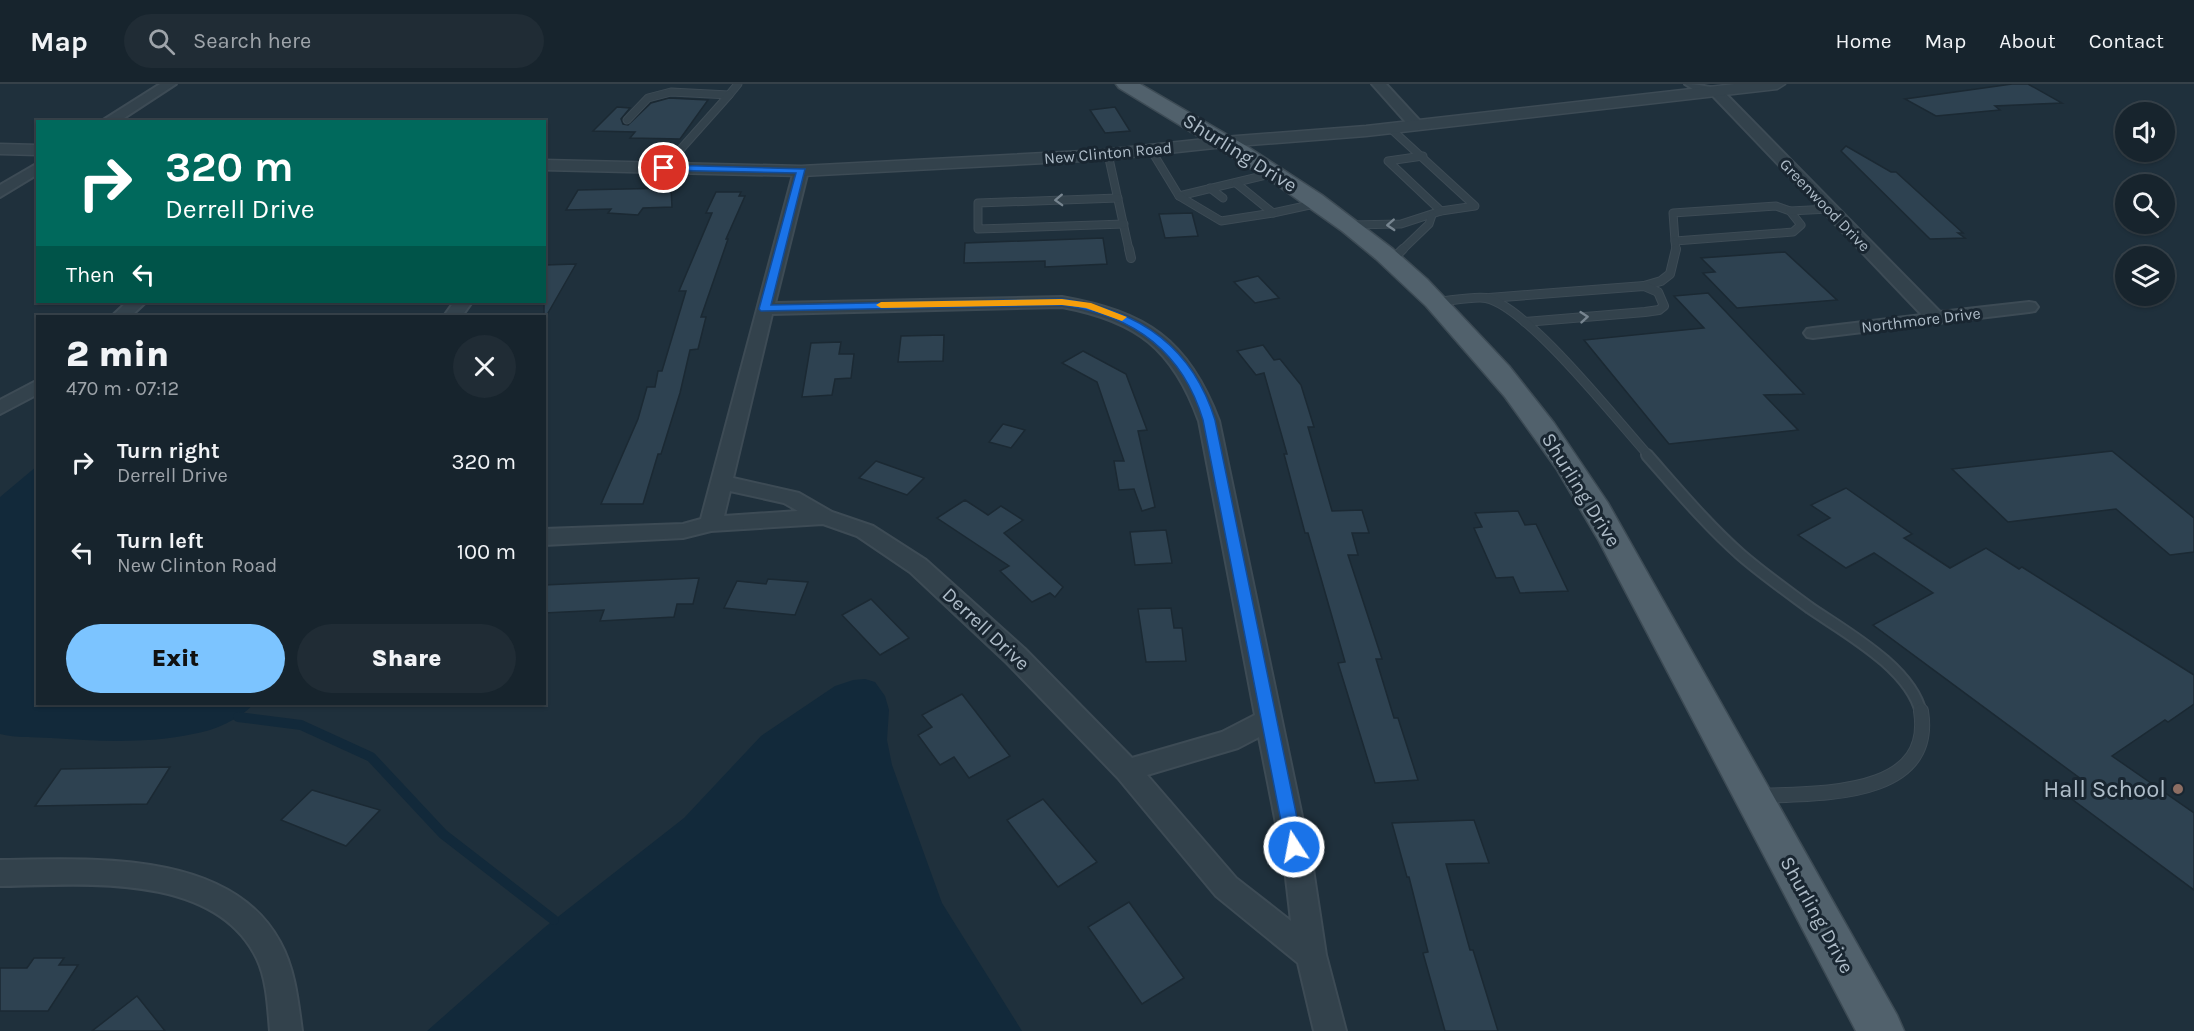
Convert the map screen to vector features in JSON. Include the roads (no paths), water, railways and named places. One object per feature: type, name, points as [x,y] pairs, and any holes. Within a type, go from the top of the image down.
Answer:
[{"type":"main road","name":"Shurling Drive","points":[[1126,84],[1275,173],[1349,225],[1392,260],[1482,350],[1545,430],[1587,495],[1638,583],[1752,797],[1881,1031]]},
{"type":"street","points":[[110,120],[169,84]]},
{"type":"street","points":[[1379,84],[1416,125]]},
{"type":"street","name":"Greenwood Drive","points":[[1692,84],[1712,93],[1935,318]]},
{"type":"street","name":"New Clinton Road","points":[[546,165],[801,171],[1108,154],[1390,128],[1777,84]]},
{"type":"street","points":[[0,149],[36,150]]},
{"type":"street","points":[[0,192],[36,168]]},
{"type":"street","points":[[711,524],[801,171]]},
{"type":"street","points":[[765,309],[1062,302],[1088,306],[1125,319],[1157,339],[1173,353],[1191,375],[1206,410],[1299,868],[1311,955],[1330,1031]]},
{"type":"street","points":[[122,315],[136,303]]},
{"type":"street","name":"Northmore Drive","points":[[1813,333],[2029,307]]},
{"type":"street","points":[[0,408],[36,387]]},
{"type":"street","name":"Derrell Drive","points":[[722,482],[791,498],[824,517],[865,531],[918,566],[1016,656],[1127,770],[1226,887],[1311,955]]},
{"type":"street","name":"Derrell Drive","points":[[546,537],[683,531],[711,524],[824,517]]},
{"type":"street","points":[[1127,770],[1229,741],[1269,720]]},
{"type":"street","points":[[0,873],[106,873],[170,880],[201,890],[236,911],[257,930],[269,951],[281,989],[286,1031]]},
{"type":"lane","points":[[690,93],[698,84]]},
{"type":"lane","points":[[664,168],[738,84]]},
{"type":"lane","points":[[627,120],[648,98],[671,92],[729,95]]},
{"type":"lane","points":[[1349,225],[1401,224],[1442,212],[1475,206],[1390,128]]},
{"type":"lane","points":[[1151,150],[1179,196],[1221,221],[1319,203]]},
{"type":"lane","points":[[1108,154],[1131,258]]},
{"type":"lane","points":[[1423,156],[1388,161],[1403,171],[1442,212]]},
{"type":"lane","points":[[1425,169],[1435,168]]},
{"type":"lane","points":[[1179,196],[1275,173]]},
{"type":"lane","points":[[1436,180],[1447,179]]},
{"type":"lane","points":[[1236,183],[1272,213]]},
{"type":"lane","points":[[1210,188],[1223,198]]},
{"type":"lane","points":[[1446,191],[1458,189]]},
{"type":"lane","points":[[1118,198],[978,203],[978,229],[1124,224]]},
{"type":"lane","points":[[1436,302],[1644,286],[1662,280],[1669,275],[1674,265],[1673,213],[1776,206],[1790,211],[1829,209]]},
{"type":"lane","points":[[1237,208],[1248,217]]},
{"type":"lane","points":[[1675,241],[1793,232],[1801,225],[1790,211]]},
{"type":"lane","points":[[1392,260],[1429,224],[1432,215]]},
{"type":"lane","points":[[1526,322],[1659,310],[1664,306],[1658,292],[1644,286]]},
{"type":"lane","points":[[1486,298],[1507,306],[1526,322],[1652,457],[1723,538],[1800,600],[1861,641],[1901,678],[1918,704],[1924,728],[1920,750],[1898,774],[1864,788],[1752,797]]},
{"type":"water","points":[[36,467],[36,705],[253,705],[226,724],[176,737],[104,741],[0,734],[0,497]]},
{"type":"water","points":[[865,679],[875,682],[885,696],[889,710],[887,740],[892,765],[942,903],[1022,1031],[427,1031],[545,927],[684,818],[761,736],[835,686]]},
{"type":"waterway","points":[[238,717],[301,725],[371,757],[443,834],[554,920]]},
{"type":"place","name":"Hall School","points":[[2178,789]]}]
